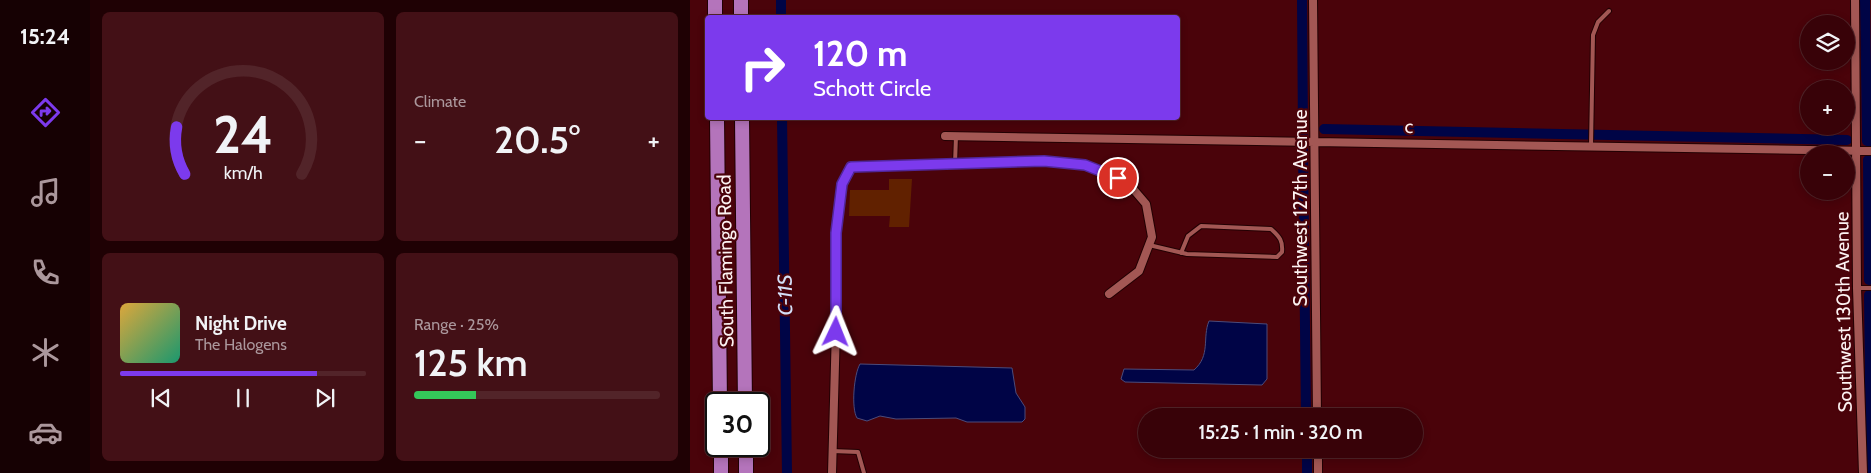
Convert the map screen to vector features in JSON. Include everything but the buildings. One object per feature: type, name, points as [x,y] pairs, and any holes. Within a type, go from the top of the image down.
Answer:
[{"type":"highway","points":[[715,0],[715,15]]},
{"type":"highway","points":[[741,0],[741,15]]},
{"type":"highway","name":"South Flamingo Road","points":[[717,120],[720,392]]},
{"type":"highway","name":"South Flamingo Road","points":[[742,120],[746,392]]},
{"type":"highway","points":[[721,457],[721,473]]},
{"type":"highway","points":[[746,457],[746,473]]},
{"type":"street","name":"Southwest 127th Avenue","points":[[1313,0],[1318,408]]},
{"type":"street","name":"Southwest 130th Avenue","points":[[1855,0],[1857,288],[1863,473]]},
{"type":"street","name":"c","points":[[945,136],[1591,144],[1871,150]]},
{"type":"street","points":[[832,473],[837,292],[836,233],[842,184],[851,167],[1044,161],[1085,165],[1108,173],[1128,183],[1146,204],[1152,237],[1139,272],[1109,294]]},
{"type":"street","points":[[1318,458],[1318,473]]},
{"type":"lane","points":[[1591,144],[1593,35],[1598,22],[1610,11]]},
{"type":"lane","points":[[955,164],[956,136]]},
{"type":"lane","points":[[1149,245],[1181,253],[1226,257],[1277,257],[1282,252],[1283,243],[1280,236],[1271,229],[1201,226],[1188,236],[1181,253]]},
{"type":"lane","points":[[1857,288],[1871,288]]},
{"type":"lane","points":[[832,451],[858,452],[864,473]]},
{"type":"shaded area","points":[[1209,321],[1267,324],[1267,379],[1262,385],[1125,382],[1121,379],[1124,369],[1194,370],[1203,358]]},
{"type":"shaded area","points":[[860,364],[1012,368],[1016,393],[1025,407],[1025,419],[1022,422],[967,422],[956,418],[896,419],[880,416],[867,421],[857,418],[854,407],[854,391],[856,375]]},
{"type":"waterway","name":"C-11S","points":[[781,0],[781,15]]},
{"type":"waterway","points":[[1302,0],[1303,134]]},
{"type":"waterway","points":[[1865,0],[1867,141],[1871,141]]},
{"type":"waterway","name":"C-11S","points":[[782,120],[787,473]]},
{"type":"waterway","points":[[1324,129],[1847,140]]},
{"type":"waterway","points":[[1303,148],[1306,408]]},
{"type":"waterway","points":[[1868,160],[1869,280]]},
{"type":"waterway","points":[[1869,295],[1871,473]]},
{"type":"waterway","points":[[1307,458],[1307,473]]},
{"type":"route","points":[[836,332],[836,233],[842,184],[851,167],[1044,161],[1085,165],[1118,178]]}]
